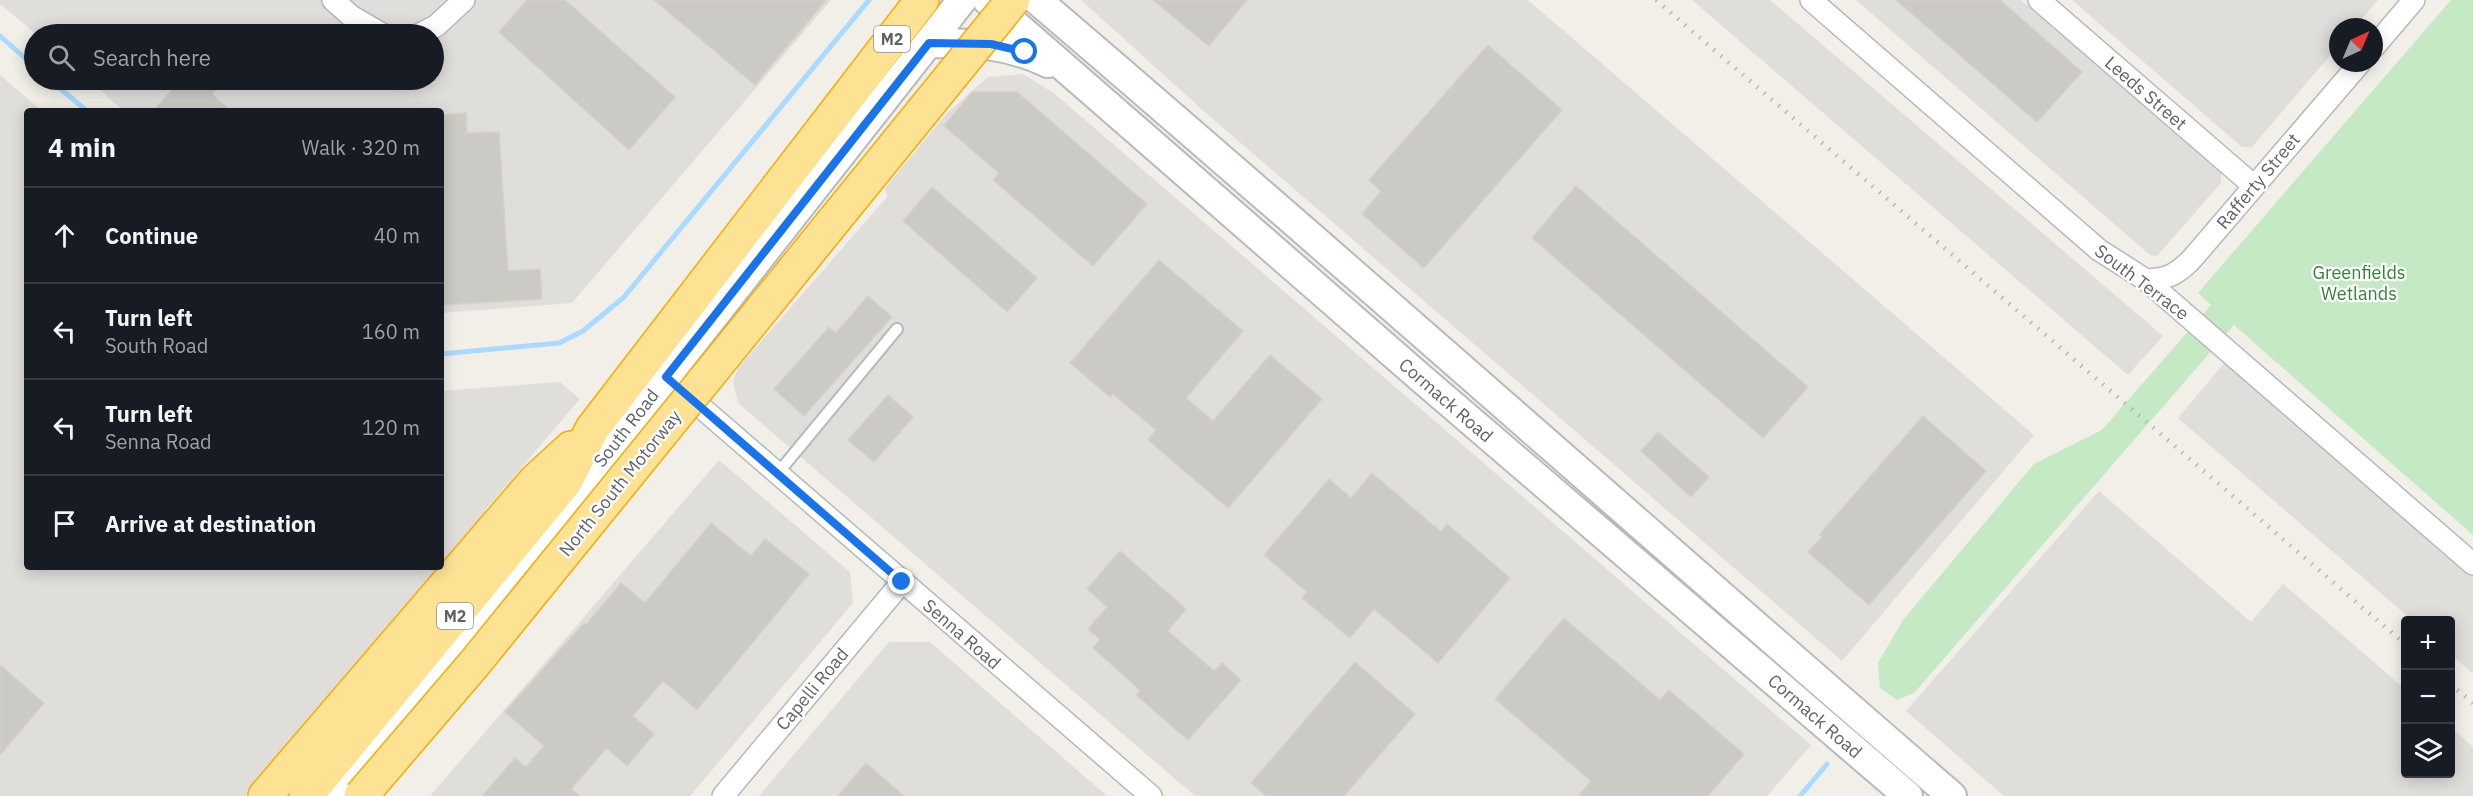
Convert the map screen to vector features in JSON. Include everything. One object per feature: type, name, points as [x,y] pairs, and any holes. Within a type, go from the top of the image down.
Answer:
[{"type":"highway","name":"M2","points":[[306,796],[565,482],[592,429],[922,0]]},
{"type":"highway","name":"North South Motorway","points":[[361,796],[474,664],[1013,0]]},
{"type":"highway","points":[[265,796],[535,481],[592,429]]},
{"type":"street","points":[[333,0],[364,24]]},
{"type":"street","points":[[438,24],[464,0]]},
{"type":"street","name":"South Road","points":[[330,796],[412,700],[962,0]]},
{"type":"street","name":"Cormack Road","points":[[987,0],[1422,379],[1908,796]]},
{"type":"street","name":"Cormack Road","points":[[1037,0],[1953,796]]},
{"type":"street","name":"South Terrace","points":[[1811,0],[2099,250],[2145,280],[2193,320],[2473,564]]},
{"type":"street","name":"Leeds Street","points":[[2038,0],[2254,186]]},
{"type":"street","points":[[2383,36],[2414,0]]},
{"type":"street","points":[[929,43],[991,44],[1025,52],[1076,77]]},
{"type":"street","name":"Rafferty Street","points":[[2145,280],[2164,280],[2176,275],[2352,72]]},
{"type":"street","points":[[1183,170],[1204,143]]},
{"type":"street","name":"Senna Road","points":[[666,377],[1151,796]]},
{"type":"street","name":"Capelli Road","points":[[723,796],[902,582]]},
{"type":"lane","points":[[778,473],[897,329]]},
{"type":"shaded area","points":[[0,0],[831,0],[572,303],[444,313],[444,108],[121,108],[100,90],[444,90],[444,24],[24,24],[0,4]]},
{"type":"shaded area","points":[[1081,0],[1528,0],[2034,435],[1842,661],[1207,114]]},
{"type":"shaded area","points":[[1692,0],[1770,0],[2163,336],[2128,375]]},
{"type":"shaded area","points":[[1856,0],[2021,0],[2221,173],[2221,183],[2157,256],[2150,255]]},
{"type":"shaded area","points":[[2072,0],[2378,0],[2363,18],[2329,18],[2329,57],[2252,147],[2242,147]]},
{"type":"shaded area","points":[[1023,74],[1055,94],[1811,745],[1767,796],[1195,796],[738,403],[733,382],[738,368],[887,197],[885,188],[946,114],[988,77]]},
{"type":"shaded area","points":[[0,75],[38,108],[24,108],[24,570],[441,570],[245,796],[0,796]]},
{"type":"shaded area","points":[[2226,361],[2473,574],[2473,674],[2455,658],[2455,616],[2407,616],[2178,418]]},
{"type":"shaded area","points":[[560,382],[580,399],[485,510],[487,517],[444,567],[444,391]]},
{"type":"shaded area","points":[[719,460],[850,572],[853,603],[690,796],[430,796]]},
{"type":"shaded area","points":[[2099,491],[2251,622],[2283,584],[2401,686],[2401,778],[2455,778],[2455,731],[2473,747],[2473,796],[2004,796],[1906,711]]},
{"type":"shaded area","points":[[889,642],[930,642],[1107,796],[759,796]]},
{"type":"green space","name":"Greenfields Wetlands","points":[[2451,0],[2473,0],[2473,535],[2234,325],[1914,693],[1897,700],[1880,688],[1878,663],[1903,620],[2034,464],[2102,430],[2211,305],[2198,293]]},
{"type":"building","points":[[527,0],[565,0],[675,97],[629,150],[499,32]]},
{"type":"building","points":[[654,0],[826,0],[755,85]]},
{"type":"building","points":[[1153,0],[1247,0],[1209,46]]},
{"type":"building","points":[[1896,0],[2000,0],[2082,72],[2037,122]]},
{"type":"building","points":[[1488,45],[1562,110],[1424,268],[1362,214],[1381,191],[1369,180]]},
{"type":"building","points":[[172,90],[215,90],[212,94],[228,108],[156,108]]},
{"type":"building","points":[[972,92],[1017,92],[1147,204],[1093,266],[993,180],[999,173],[944,126]]},
{"type":"building","points":[[466,113],[467,133],[499,132],[508,271],[540,269],[542,299],[444,305],[444,115]]},
{"type":"building","points":[[1576,186],[1808,387],[1763,438],[1532,238]]},
{"type":"building","points":[[932,187],[1037,278],[1007,312],[903,221]]},
{"type":"building","points":[[1159,260],[1243,331],[1186,398],[1213,421],[1270,355],[1322,399],[1228,508],[1148,440],[1156,430],[1113,394],[1110,397],[1070,363]]},
{"type":"building","points":[[868,296],[892,317],[804,416],[774,389],[829,327],[836,333]]},
{"type":"building","points":[[888,395],[913,417],[874,462],[848,440]]},
{"type":"building","points":[[1923,416],[1986,471],[1869,605],[1808,552],[1822,537],[1819,535]]},
{"type":"building","points":[[1658,432],[1709,477],[1691,497],[1641,451]]},
{"type":"building","points":[[1372,473],[1441,532],[1447,524],[1510,578],[1438,663],[1374,609],[1350,638],[1302,598],[1307,592],[1264,555],[1329,479],[1351,498]]},
{"type":"building","points":[[711,523],[751,556],[765,539],[809,574],[697,710],[663,681],[633,716],[654,734],[627,766],[607,748],[571,789],[580,796],[482,796],[515,758],[526,767],[544,746],[505,712],[584,623],[586,625],[621,583],[645,603]]},
{"type":"building","points":[[1120,551],[1186,609],[1168,631],[1214,671],[1222,663],[1241,680],[1188,740],[1136,695],[1140,690],[1093,648],[1100,639],[1088,629],[1107,607],[1087,589]]},
{"type":"building","points":[[1564,618],[1660,700],[1669,690],[1744,754],[1708,796],[1578,796],[1591,781],[1495,699]]},
{"type":"building","points":[[1355,662],[1415,714],[1344,796],[1266,796],[1251,783]]},
{"type":"building","points":[[0,665],[44,703],[0,755]]},
{"type":"building","points":[[866,763],[904,796],[838,796]]},
{"type":"waterway","points":[[444,354],[559,343],[583,331],[624,297],[869,0]]},
{"type":"waterway","points":[[0,36],[24,57]]},
{"type":"waterway","points":[[62,90],[83,108]]},
{"type":"waterway","points":[[1800,796],[1827,764]]},
{"type":"railway","points":[[1656,0],[2401,641]]},
{"type":"railway","points":[[2455,688],[2473,703]]},
{"type":"route","points":[[902,582],[666,377],[929,43],[991,44],[1025,52]]}]
